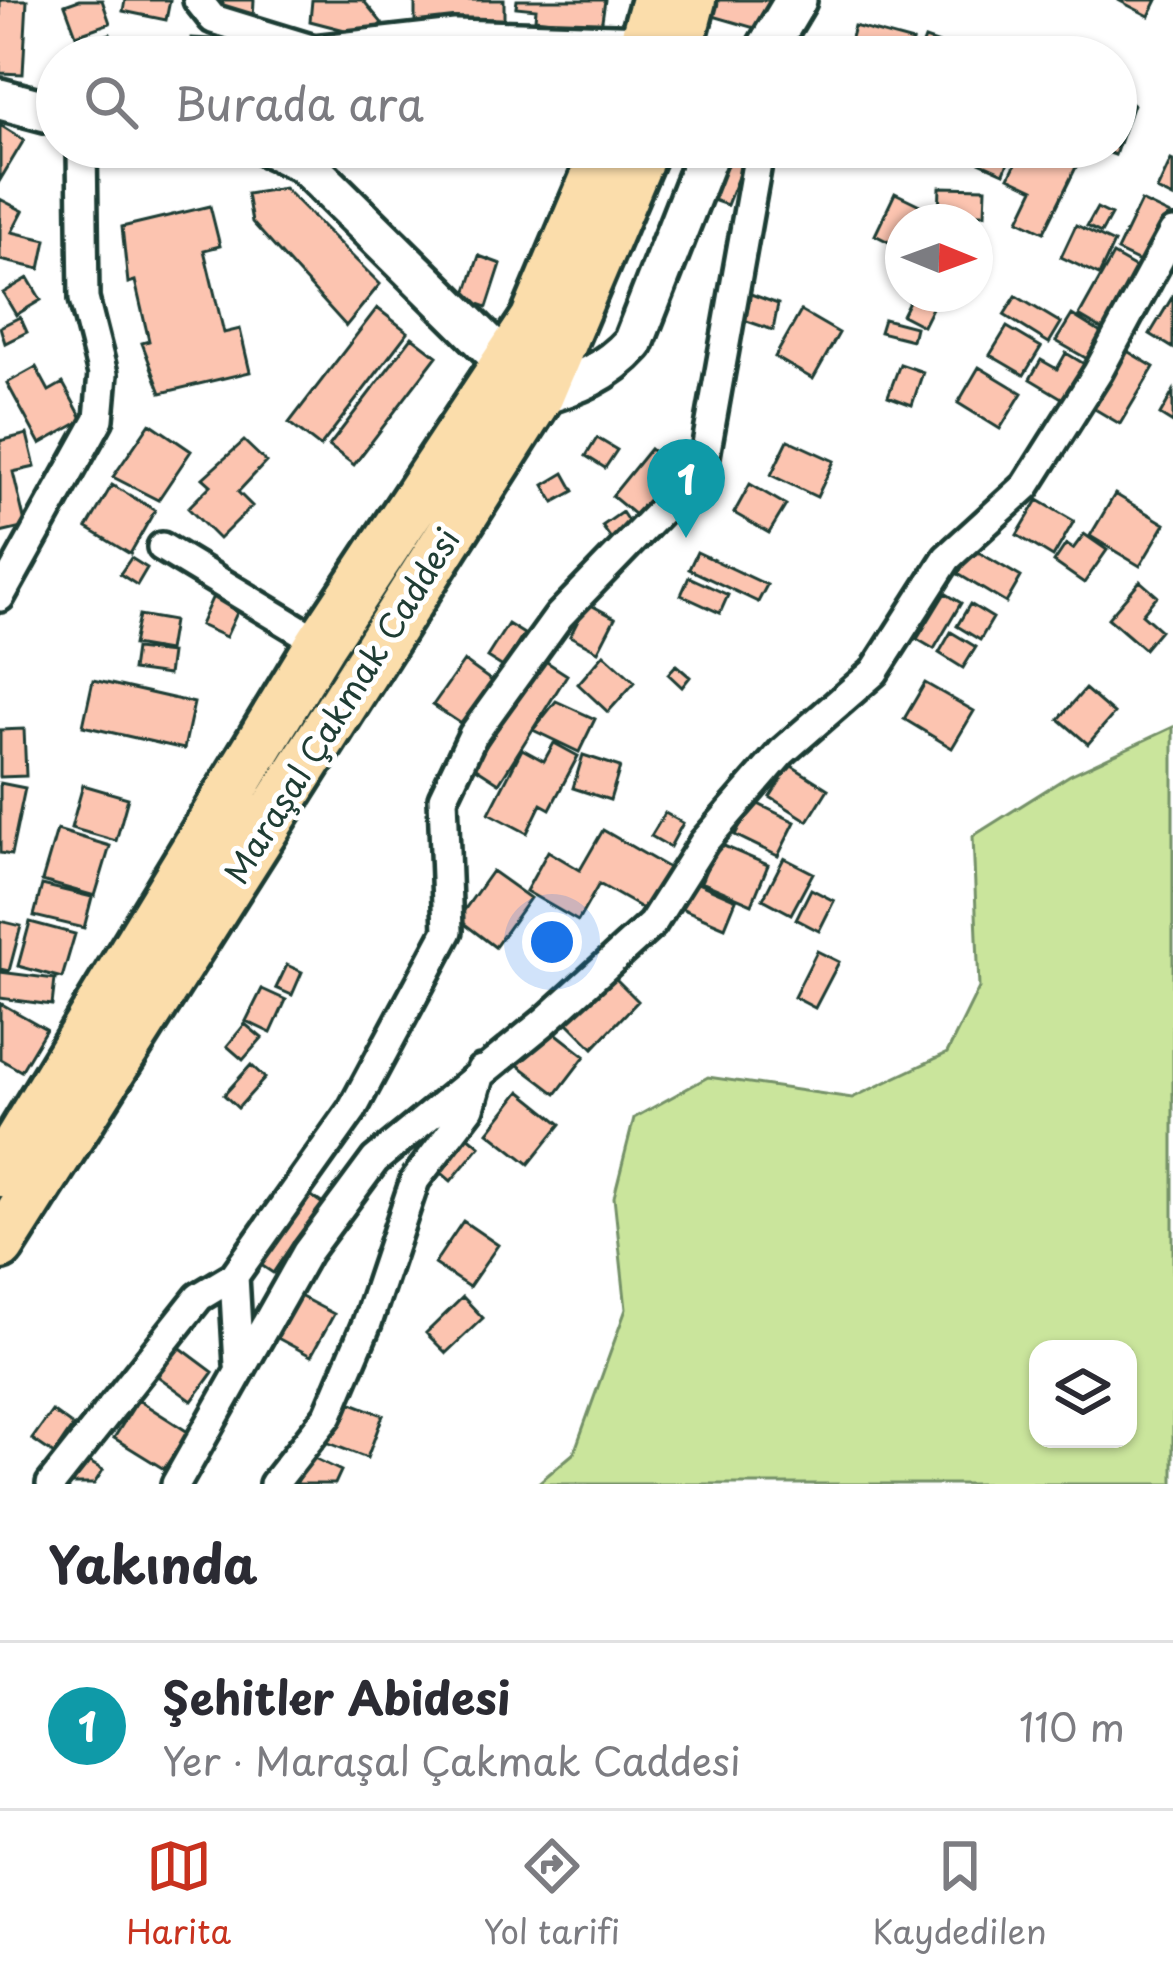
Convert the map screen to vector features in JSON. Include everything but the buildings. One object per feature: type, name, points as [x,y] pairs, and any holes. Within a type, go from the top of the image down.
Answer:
[{"type":"highway","points":[[658,36],[691,0]]},
{"type":"highway","name":"Maraşal Çakmak Caddesi","points":[[0,1172],[321,643],[523,381],[535,320],[599,168]]},
{"type":"highway","name":"Maraşal Çakmak Caddesi","points":[[0,1245],[523,381],[633,168]]},
{"type":"street","points":[[198,0],[213,19],[262,36]]},
{"type":"street","points":[[440,36],[534,36]]},
{"type":"street","points":[[0,99],[36,108]]},
{"type":"street","points":[[0,597],[99,419],[103,374],[85,299],[82,168]]},
{"type":"street","points":[[308,168],[523,381],[581,383],[616,363],[633,343],[702,168]]},
{"type":"street","points":[[52,1484],[200,1298],[234,1276],[352,1111],[448,931],[442,798],[473,735],[559,616],[703,467],[756,168]]},
{"type":"street","points":[[176,1484],[239,1364],[307,1252],[374,1160],[544,1022],[652,924],[704,842],[782,752],[874,672],[947,558],[1026,486],[1098,372],[1173,232]]},
{"type":"street","points":[[162,547],[321,643]]},
{"type":"street","points":[[274,1484],[328,1415],[367,1324],[415,1180],[470,1108],[481,1070]]},
{"type":"street","points":[[234,1276],[239,1364]]},
{"type":"green space","points":[[1173,727],[1173,1484],[537,1484],[574,1453],[626,1309],[614,1197],[634,1118],[708,1077],[852,1098],[947,1053],[979,988],[973,836],[1070,775]]},
{"type":"place","name":"Şehitler Abidesi","points":[[686,538]]}]
